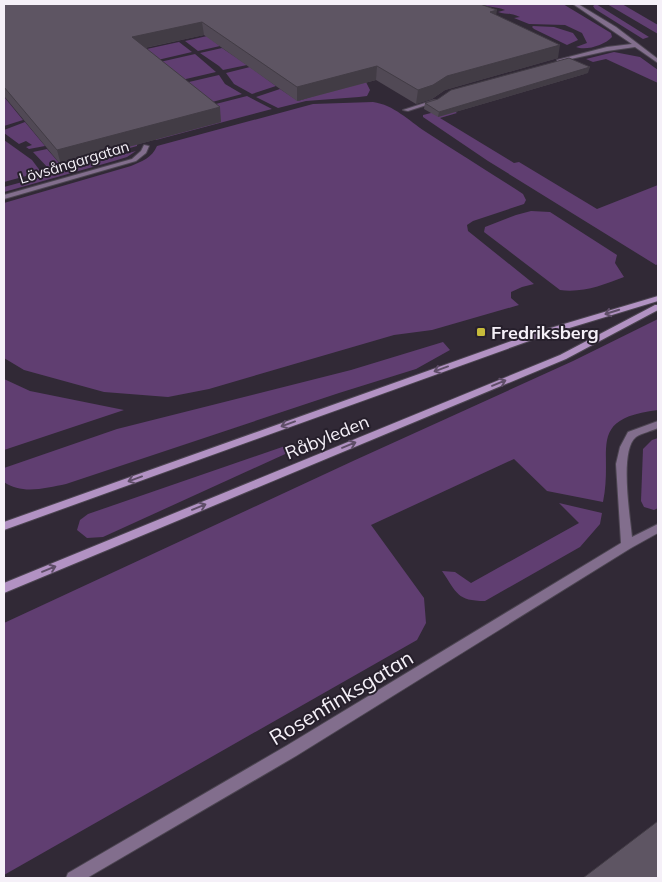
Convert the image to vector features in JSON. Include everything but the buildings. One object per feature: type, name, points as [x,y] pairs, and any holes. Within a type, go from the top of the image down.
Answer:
[{"type":"main road","name":"Råbyleden","points":[[4,526],[540,334],[658,298]]},
{"type":"main road","name":"Råbyleden","points":[[4,588],[563,357],[658,307]]},
{"type":"street","points":[[574,4],[614,28],[658,61]]},
{"type":"street","points":[[554,63],[607,49],[636,45]]},
{"type":"street","points":[[406,110],[435,102],[442,97]]},
{"type":"street","name":"Lövsångargatan","points":[[4,197],[134,160],[144,152],[146,146]]},
{"type":"street","points":[[627,545],[620,464],[632,435],[658,424]]},
{"type":"street","name":"Rosenfinksgatan","points":[[73,878],[291,751],[627,545],[658,528]]},
{"type":"shaded area","points":[[481,4],[563,4],[611,33],[612,37],[595,46],[576,47],[587,43],[582,33],[565,25],[529,24],[514,18],[520,17],[517,15],[498,12],[505,10]]},
{"type":"shaded area","points":[[596,4],[649,37],[643,39],[595,9],[593,6]]},
{"type":"shaded area","points":[[607,4],[622,4],[658,25],[658,34]]},
{"type":"shaded area","points":[[260,24],[208,37],[220,46],[198,51],[185,41]]},
{"type":"shaded area","points":[[533,26],[554,27],[573,33],[578,40],[567,45],[534,29]]},
{"type":"shaded area","points":[[179,42],[192,52],[149,62],[119,55]]},
{"type":"shaded area","points":[[222,48],[247,65],[223,70],[200,53]]},
{"type":"shaded area","points":[[614,52],[640,57],[658,70],[658,83],[606,59],[593,62],[586,59]]},
{"type":"shaded area","points":[[195,54],[216,72],[173,82],[151,64]]},
{"type":"shaded area","points":[[250,67],[276,86],[252,94],[234,84],[226,73]]},
{"type":"shaded area","points":[[219,75],[225,84],[242,94],[201,105],[176,85]]},
{"type":"shaded area","points":[[365,80],[370,90],[367,96],[306,101],[278,108],[256,97],[280,89],[298,101]]},
{"type":"shaded area","points":[[247,96],[272,109],[156,140],[154,123],[171,135],[220,122],[204,107]]},
{"type":"shaded area","points":[[5,98],[23,120],[4,126]]},
{"type":"shaded area","points":[[373,102],[388,106],[523,194],[526,200],[524,204],[473,221],[467,225],[468,231],[534,284],[511,292],[511,298],[519,305],[432,330],[394,335],[209,389],[168,397],[104,392],[24,370],[4,358],[4,203],[131,166],[143,161],[157,146],[313,104]]},
{"type":"shaded area","points":[[452,109],[457,113],[440,118],[514,163],[519,162],[597,209],[658,185],[658,264],[656,265],[488,161],[423,117],[423,115]]},
{"type":"shaded area","points":[[25,122],[45,146],[29,149],[26,147],[32,145],[26,141],[19,144],[4,133],[4,130]]},
{"type":"shaded area","points":[[137,133],[137,146],[50,170],[33,152],[47,149],[61,165],[116,150]]},
{"type":"shaded area","points":[[4,140],[32,160],[41,172],[4,182]]},
{"type":"shaded area","points":[[136,151],[127,157],[4,192],[4,187]]},
{"type":"shaded area","points":[[531,211],[550,212],[617,255],[615,263],[624,277],[585,289],[560,290],[484,232],[485,227]]},
{"type":"shaded area","points":[[658,319],[658,410],[635,414],[620,421],[611,429],[607,439],[606,483],[603,502],[547,491],[514,459],[371,525],[424,598],[426,623],[417,640],[4,875],[4,623],[573,361]]},
{"type":"shaded area","points":[[443,342],[450,350],[416,369],[66,484],[42,489],[26,489],[11,486],[4,482],[4,468],[117,429],[351,370]]},
{"type":"shaded area","points":[[4,379],[30,391],[124,410],[4,450]]},
{"type":"shaded area","points":[[658,438],[658,508],[654,510],[644,507],[641,501],[643,449],[652,440]]},
{"type":"shaded area","points":[[291,444],[295,446],[294,450],[103,537],[87,538],[77,530],[80,520],[88,514]]},
{"type":"shaded area","points":[[559,503],[602,513],[600,524],[580,547],[485,601],[476,601],[463,597],[455,590],[442,571],[455,572],[471,583],[579,523]]},
{"type":"place","name":"Fredriksberg","points":[[481,332]]}]
